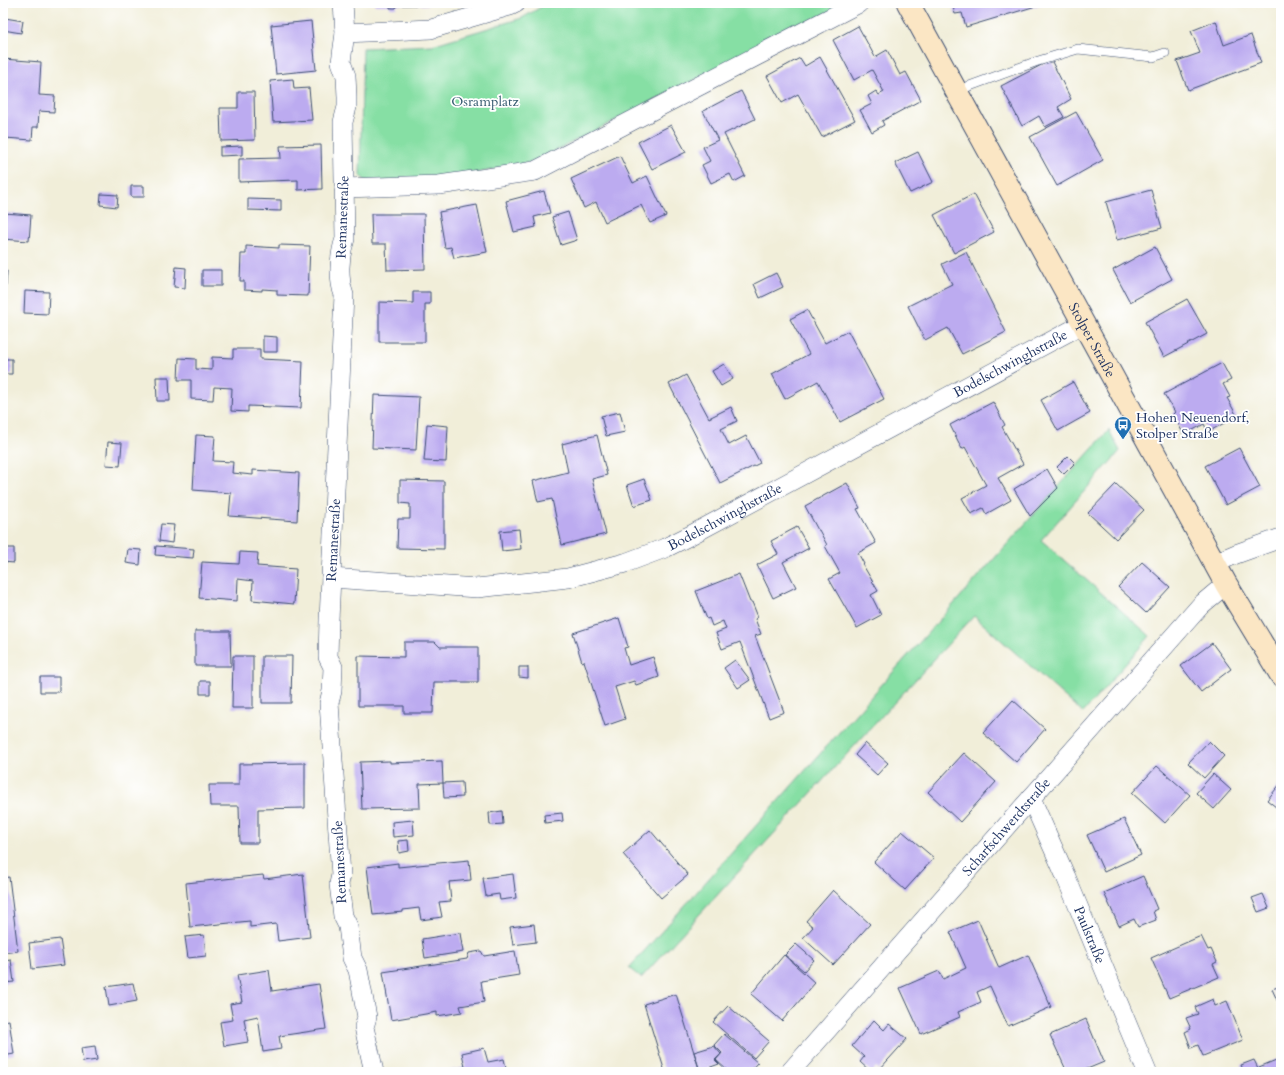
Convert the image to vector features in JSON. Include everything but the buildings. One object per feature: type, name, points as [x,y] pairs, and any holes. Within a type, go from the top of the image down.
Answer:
[{"type":"main road","name":"Stolper Straße","points":[[908,3],[1226,584],[1281,675]]},
{"type":"street","name":"Remanestraße","points":[[343,3],[345,33],[341,62],[346,76],[347,97],[344,122],[344,239],[341,249],[341,287],[344,295],[328,657],[333,667],[333,679],[329,703],[341,875],[339,884],[343,916],[348,926],[352,958],[358,970],[367,1017],[364,1027],[374,1072]]},
{"type":"street","points":[[345,33],[431,29],[516,3]]},
{"type":"street","points":[[344,188],[439,186],[535,171],[859,3]]},
{"type":"street","name":"Bodelschwinghstraße","points":[[331,578],[477,588],[568,578],[625,563],[665,548],[689,536],[1083,324]]},
{"type":"street","points":[[1215,563],[1281,538]]},
{"type":"street","name":"Scharfschwerdtstraße","points":[[790,1072],[1201,605],[1226,584]]},
{"type":"street","name":"Paulstraße","points":[[1031,798],[1066,877],[1147,1072]]},
{"type":"lane","points":[[956,91],[1035,62],[1078,49],[1153,57],[1165,53]]},
{"type":"green space","name":"Osramplatz","points":[[548,3],[847,3],[533,162],[446,179],[369,183],[360,176],[363,48],[432,45],[522,18]]},
{"type":"green space","points":[[1109,430],[1120,451],[1041,540],[1150,636],[1083,713],[974,616],[641,978],[629,968]]},
{"type":"place","name":"Hohen Neuendorf, Stolper Straße","points":[[1123,440]]}]
